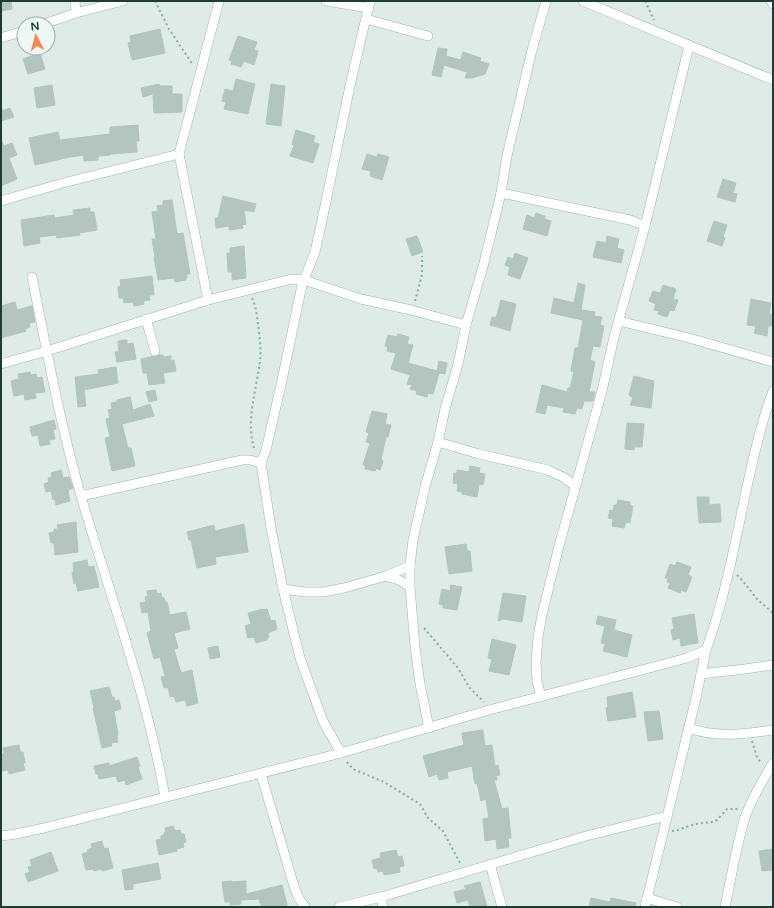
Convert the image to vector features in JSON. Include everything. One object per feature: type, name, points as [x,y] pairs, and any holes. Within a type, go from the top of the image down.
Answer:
[{"type":"street","points":[[75,1],[76,13]]},
{"type":"street","points":[[56,20],[122,1]]},
{"type":"street","points":[[208,300],[179,154],[219,1]]},
{"type":"street","points":[[326,1],[369,4],[320,230],[312,260],[304,280],[268,440],[261,463],[271,528],[283,589],[300,658],[322,721],[341,753]]},
{"type":"street","points":[[429,728],[416,654],[410,586],[410,566],[417,518],[458,364],[466,325],[484,263],[531,54],[546,1]]},
{"type":"street","points":[[583,1],[773,80]]},
{"type":"street","points":[[366,19],[428,36]]},
{"type":"street","points":[[1,38],[16,33]]},
{"type":"street","points":[[542,697],[537,682],[536,668],[538,637],[542,614],[575,486],[602,391],[614,337],[645,226],[689,46]]},
{"type":"street","points":[[1,201],[63,183],[179,154]]},
{"type":"street","points":[[500,193],[630,220],[645,226]]},
{"type":"street","points":[[32,277],[51,377],[81,496],[146,710],[166,796]]},
{"type":"street","points":[[1,364],[208,300],[282,281],[296,279],[304,280],[361,299],[411,310],[466,325]]},
{"type":"street","points":[[146,319],[154,351]]},
{"type":"street","points":[[619,321],[689,338],[773,362]]},
{"type":"street","points":[[644,907],[689,728],[706,650],[730,569],[757,442],[773,391]]},
{"type":"street","points":[[438,442],[479,454],[548,470],[561,476],[575,486]]},
{"type":"street","points":[[81,496],[237,461],[250,460],[261,463]]},
{"type":"street","points":[[283,589],[305,592],[322,592],[344,588],[386,576],[410,566]]},
{"type":"street","points":[[386,576],[400,580],[410,586]]},
{"type":"street","points":[[1,836],[44,828],[166,796],[262,774],[492,710],[680,660],[706,650]]},
{"type":"street","points":[[701,674],[773,665]]},
{"type":"street","points":[[689,728],[711,734],[773,730]]},
{"type":"street","points":[[725,907],[745,819],[753,799],[771,766]]},
{"type":"street","points":[[262,774],[293,883],[298,897],[305,907]]},
{"type":"street","points":[[339,907],[380,897],[586,836],[667,816]]},
{"type":"street","points":[[490,864],[502,907]]},
{"type":"street","points":[[380,897],[383,907]]},
{"type":"street","points":[[647,898],[677,907]]},
{"type":"path","points":[[155,1],[169,29],[200,75]]},
{"type":"path","points":[[646,1],[653,16],[658,33]]},
{"type":"path","points":[[411,310],[421,282],[423,268],[422,256]]},
{"type":"path","points":[[248,290],[257,312],[260,342],[260,361],[253,399],[252,439],[255,452],[261,463]]},
{"type":"path","points":[[730,569],[742,580],[757,599],[773,613]]},
{"type":"path","points":[[422,626],[458,668],[469,687],[492,710]]},
{"type":"path","points":[[750,732],[757,758],[771,766]]},
{"type":"path","points":[[341,753],[353,769],[384,782],[420,804],[428,818],[443,831],[464,871]]},
{"type":"path","points":[[663,830],[678,830],[695,824],[710,823],[716,820],[727,809],[737,809],[753,799]]},
{"type":"building","points":[[1,1],[11,1],[12,9],[1,11]]},
{"type":"building","points":[[160,29],[165,53],[132,60],[128,43],[131,42],[130,36]]},
{"type":"building","points":[[238,36],[257,42],[254,50],[258,51],[254,65],[244,61],[241,67],[231,64],[232,61],[229,60]]},
{"type":"building","points":[[438,48],[447,49],[446,56],[461,60],[463,52],[481,58],[480,61],[489,64],[485,74],[472,78],[465,78],[467,72],[444,65],[441,77],[432,75]]},
{"type":"building","points":[[32,56],[41,56],[45,69],[28,74],[23,59]]},
{"type":"building","points":[[236,79],[255,84],[248,114],[224,109],[226,102],[222,101],[225,89],[233,91]]},
{"type":"building","points":[[159,84],[160,86],[172,86],[172,94],[182,94],[182,112],[154,113],[153,94],[143,97],[141,88]]},
{"type":"building","points":[[271,84],[285,86],[281,126],[266,124]]},
{"type":"building","points":[[52,85],[55,105],[37,108],[34,88]]},
{"type":"building","points":[[10,108],[14,117],[1,121],[1,111]]},
{"type":"building","points":[[138,125],[139,141],[136,141],[137,152],[98,156],[98,160],[84,161],[84,155],[35,165],[29,138],[58,132],[60,140],[110,134],[110,127]]},
{"type":"building","points":[[296,130],[315,136],[313,142],[319,144],[313,163],[290,156],[294,145],[292,144]]},
{"type":"building","points":[[1,140],[4,146],[12,143],[17,155],[9,158],[17,179],[1,186]]},
{"type":"building","points":[[367,154],[377,157],[378,154],[389,157],[382,180],[370,176],[371,171],[362,169]]},
{"type":"building","points":[[723,179],[736,183],[733,193],[737,194],[735,202],[717,197]]},
{"type":"building","points":[[223,196],[256,204],[254,212],[244,210],[246,224],[242,225],[243,228],[229,230],[229,226],[216,228],[215,218],[218,218]]},
{"type":"building","points":[[172,200],[177,234],[183,233],[190,274],[187,274],[187,278],[185,278],[186,280],[175,282],[174,278],[158,280],[152,239],[156,239],[152,212],[158,211],[157,206],[163,205],[163,201]]},
{"type":"building","points":[[90,208],[90,212],[94,212],[97,230],[79,233],[80,235],[57,238],[56,235],[39,237],[40,243],[24,246],[21,220],[54,215],[55,218],[74,215],[73,210]]},
{"type":"building","points":[[536,213],[545,216],[544,219],[551,221],[547,236],[523,229],[527,215],[534,218]]},
{"type":"building","points":[[714,221],[727,225],[722,246],[707,241]]},
{"type":"building","points":[[417,236],[423,252],[412,256],[406,239]]},
{"type":"building","points":[[607,236],[619,239],[617,248],[624,250],[621,263],[593,257],[597,241],[606,243]]},
{"type":"building","points":[[244,246],[246,278],[232,280],[232,272],[228,272],[227,253],[230,253],[230,248]]},
{"type":"building","points":[[515,253],[528,258],[520,279],[508,275],[510,267],[505,265],[508,257],[513,259]]},
{"type":"building","points":[[152,276],[154,295],[149,295],[150,300],[143,301],[144,304],[134,306],[133,302],[124,303],[123,298],[119,298],[118,287],[121,286],[120,280]]},
{"type":"building","points":[[578,283],[585,285],[581,310],[595,312],[594,316],[602,317],[600,325],[604,326],[600,347],[593,346],[590,360],[595,362],[589,392],[595,392],[593,401],[584,401],[582,409],[577,408],[575,414],[563,412],[564,408],[547,405],[545,414],[536,412],[542,385],[567,392],[568,388],[570,388],[574,372],[571,371],[575,348],[578,348],[583,320],[551,313],[554,298],[574,303]]},
{"type":"building","points":[[663,285],[676,289],[673,299],[678,300],[674,311],[670,310],[667,317],[658,314],[659,311],[654,310],[656,304],[649,301],[653,291],[660,293]]},
{"type":"building","points":[[751,299],[771,303],[769,314],[773,315],[773,326],[768,326],[767,336],[754,333],[756,326],[747,325]]},
{"type":"building","points":[[501,300],[516,304],[510,331],[490,325],[492,317],[496,318]]},
{"type":"building","points":[[15,302],[17,310],[32,306],[35,322],[29,323],[30,327],[25,329],[26,331],[1,338],[1,306]]},
{"type":"building","points":[[398,334],[409,337],[407,344],[413,345],[408,363],[437,371],[439,361],[447,363],[445,374],[439,373],[433,394],[428,393],[427,397],[416,394],[417,391],[410,389],[412,385],[407,384],[410,375],[391,369],[396,353],[387,351],[388,347],[385,346],[388,335],[397,337]]},
{"type":"building","points":[[127,340],[127,344],[133,343],[136,359],[117,362],[115,352],[119,352],[118,341]]},
{"type":"building","points":[[163,355],[164,357],[171,356],[171,361],[174,360],[176,371],[163,373],[165,383],[149,385],[147,373],[143,373],[141,359]]},
{"type":"building","points":[[116,367],[118,383],[84,390],[86,406],[78,407],[75,377],[99,374],[98,370]]},
{"type":"building","points":[[30,372],[31,375],[36,374],[37,378],[42,377],[45,392],[35,393],[36,398],[25,400],[24,394],[14,396],[11,381],[19,379],[18,374]]},
{"type":"building","points":[[634,376],[654,381],[651,408],[630,405],[633,398],[629,395]]},
{"type":"building","points":[[155,390],[157,400],[149,402],[146,392]]},
{"type":"building","points":[[130,397],[133,410],[150,404],[154,416],[122,424],[128,448],[131,448],[135,466],[112,471],[105,438],[110,437],[106,419],[110,418],[108,410],[112,409],[111,403]]},
{"type":"building","points":[[372,411],[387,414],[385,424],[391,425],[388,437],[386,437],[381,460],[383,461],[380,470],[376,468],[375,471],[365,469],[366,466],[363,465],[370,443],[366,442],[369,433],[366,432]]},
{"type":"building","points":[[54,420],[56,429],[53,430],[55,439],[49,440],[50,444],[40,446],[38,435],[32,436],[30,427]]},
{"type":"building","points":[[627,423],[644,424],[642,447],[634,447],[634,450],[625,449]]},
{"type":"building","points":[[470,466],[480,468],[479,473],[485,474],[483,485],[479,484],[477,497],[462,494],[462,492],[457,491],[458,484],[453,483],[454,473],[457,473],[457,470],[469,472]]},
{"type":"building","points":[[61,470],[63,478],[69,477],[73,488],[68,490],[70,501],[56,505],[51,491],[46,492],[44,484],[49,482],[48,478],[52,477],[51,473]]},
{"type":"building","points":[[697,497],[709,497],[709,505],[720,504],[721,522],[699,523]]},
{"type":"building","points":[[618,500],[630,502],[630,505],[633,506],[630,523],[626,522],[624,528],[612,526],[613,519],[608,518],[610,510],[613,511],[614,505],[617,505]]},
{"type":"building","points":[[76,522],[78,552],[55,555],[54,543],[51,543],[49,533],[54,532],[54,529],[58,529],[57,525]]},
{"type":"building","points":[[244,524],[248,552],[215,557],[216,564],[197,568],[191,540],[189,540],[187,532],[214,525],[215,531]]},
{"type":"building","points":[[466,544],[467,551],[470,551],[472,571],[449,574],[445,547]]},
{"type":"building","points":[[87,560],[88,567],[94,566],[99,587],[78,591],[76,583],[74,584],[72,572],[74,572],[73,563]]},
{"type":"building","points":[[677,562],[691,567],[688,575],[692,577],[686,592],[681,590],[680,593],[668,588],[670,583],[667,582],[668,578],[665,578],[670,564],[675,566]]},
{"type":"building","points":[[450,585],[462,587],[457,610],[443,608],[443,605],[439,604],[442,589],[451,591]]},
{"type":"building","points":[[156,590],[157,594],[161,593],[162,598],[164,598],[165,602],[167,602],[170,615],[186,612],[190,629],[174,633],[178,648],[174,649],[181,673],[192,670],[198,703],[187,706],[185,700],[176,702],[174,696],[170,697],[168,687],[164,688],[161,677],[165,676],[160,657],[154,659],[147,633],[151,631],[148,612],[142,613],[140,603],[146,602],[145,597],[148,596],[147,591]]},
{"type":"building","points":[[503,593],[526,596],[522,622],[504,619],[498,621]]},
{"type":"building","points":[[267,609],[271,621],[275,620],[277,629],[268,633],[269,637],[267,640],[256,643],[254,637],[248,638],[245,626],[251,624],[248,613]]},
{"type":"building","points":[[694,614],[698,643],[681,646],[680,638],[673,640],[671,630],[674,629],[672,618]]},
{"type":"building","points":[[598,616],[616,620],[614,630],[632,635],[627,657],[603,651],[605,644],[601,643],[605,626],[596,624]]},
{"type":"building","points":[[492,639],[516,645],[509,675],[489,671],[492,659],[488,658]]},
{"type":"building","points":[[218,646],[220,657],[210,659],[208,648]]},
{"type":"building","points":[[109,687],[115,701],[119,700],[121,709],[114,711],[118,742],[111,743],[112,746],[102,748],[90,691]]},
{"type":"building","points":[[632,692],[636,717],[608,721],[606,708],[608,707],[607,697]]},
{"type":"building","points":[[659,711],[663,739],[648,741],[644,712]]},
{"type":"building","points":[[483,730],[485,746],[492,745],[495,766],[498,765],[500,775],[496,776],[497,780],[494,780],[502,809],[508,808],[511,838],[508,838],[509,847],[497,849],[496,839],[485,841],[483,819],[489,818],[486,799],[481,801],[477,783],[475,784],[472,766],[447,772],[448,778],[439,780],[437,774],[429,777],[423,756],[464,745],[462,733]]},
{"type":"building","points":[[19,745],[20,752],[23,752],[25,763],[23,763],[25,770],[9,774],[8,770],[3,771],[1,759],[3,759],[2,754],[4,754],[3,748]]},
{"type":"building","points":[[137,757],[140,766],[138,767],[142,779],[126,785],[125,780],[118,782],[116,776],[99,779],[98,774],[96,774],[94,766],[109,763],[109,766]]},
{"type":"building","points":[[173,826],[175,831],[180,830],[181,834],[184,834],[186,842],[183,843],[184,847],[176,849],[177,851],[159,855],[156,840],[161,839],[161,836],[164,835],[166,832],[165,828]]},
{"type":"building","points":[[102,841],[104,849],[108,848],[113,868],[102,871],[101,869],[94,871],[93,869],[86,870],[82,854],[88,852],[87,850],[92,848],[91,844]]},
{"type":"building","points":[[773,849],[773,870],[762,871],[759,851]]},
{"type":"building","points":[[396,850],[398,857],[402,856],[404,866],[399,867],[400,872],[384,875],[383,871],[378,872],[377,868],[374,869],[372,860],[381,858],[380,853]]},
{"type":"building","points":[[51,852],[58,871],[28,882],[25,874],[30,872],[28,867],[32,866],[30,860]]},
{"type":"building","points":[[158,863],[161,879],[133,884],[133,889],[125,890],[122,870]]},
{"type":"building","points":[[246,881],[246,894],[282,885],[287,905],[279,907],[262,907],[259,899],[241,900],[241,904],[230,905],[230,902],[225,902],[222,882]]},
{"type":"building","points":[[480,882],[487,907],[470,907],[468,900],[457,903],[454,892],[466,889],[464,886]]},
{"type":"building","points":[[591,898],[610,902],[611,898],[636,903],[635,907],[589,907]]}]
